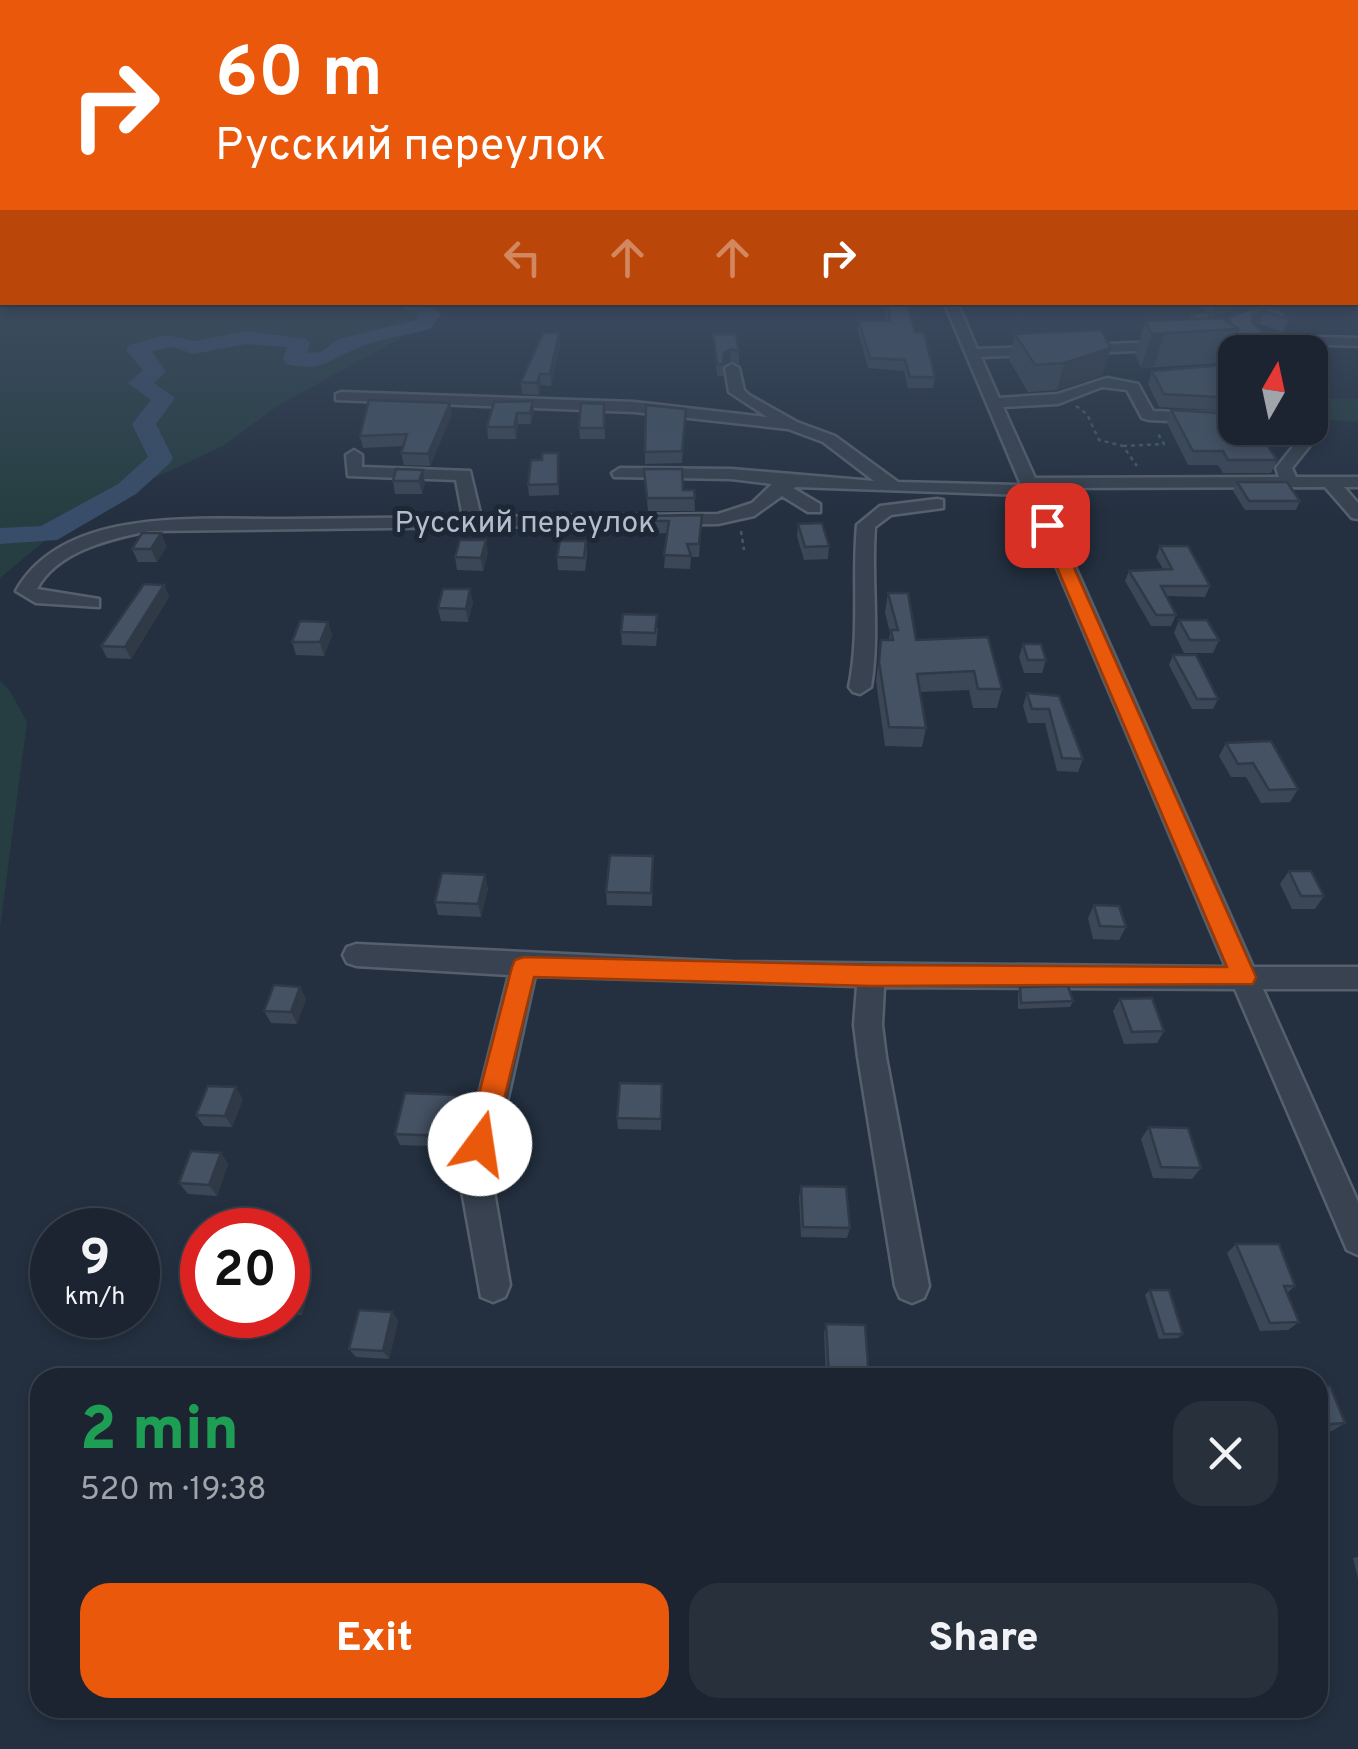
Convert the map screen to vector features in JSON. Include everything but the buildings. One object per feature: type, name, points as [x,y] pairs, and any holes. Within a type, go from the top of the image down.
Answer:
[{"type":"street","points":[[978,353],[972,353],[1358,1240]]},
{"type":"street","points":[[732,368],[740,394],[791,425],[830,440],[895,488]]},
{"type":"street","points":[[994,403],[1058,399],[1082,392],[1095,382],[1118,383],[1140,378]]},
{"type":"street","points":[[1118,383],[1137,390],[1148,415],[1218,417]]},
{"type":"street","points":[[614,394],[672,396],[690,401],[695,407]]},
{"type":"street","points":[[340,398],[651,408],[791,425]]},
{"type":"street","points":[[1290,482],[1284,468],[1302,445]]},
{"type":"street","points":[[354,455],[354,472],[464,475],[473,521]]},
{"type":"street","points":[[620,473],[731,474],[788,485],[979,492],[1030,487],[1358,482]]},
{"type":"street","points":[[1330,482],[1358,514]]},
{"type":"street","points":[[788,485],[814,508]]},
{"type":"street","points":[[738,516],[788,485]]},
{"type":"street","points":[[860,687],[867,650],[863,562],[866,525],[886,510],[956,502],[979,492]]},
{"type":"street","name":"Русский переулок","points":[[92,603],[36,596],[26,590],[29,581],[62,554],[91,540],[149,526],[473,521],[647,523],[738,516]]},
{"type":"street","points":[[356,956],[524,967],[872,976],[1358,978]]},
{"type":"street","points":[[493,1285],[475,1174],[524,967]]},
{"type":"street","points":[[872,976],[868,1025],[912,1286]]},
{"type":"path","points":[[1058,399],[1086,414],[1099,440],[1123,446],[1179,444]]},
{"type":"path","points":[[1148,415],[1164,444]]},
{"type":"path","points":[[1123,446],[1143,474]]},
{"type":"path","points":[[738,516],[744,550]]},
{"type":"green space","points":[[0,353],[375,353],[279,405],[223,446],[154,478],[48,538],[0,578]]},
{"type":"green space","points":[[1328,398],[1358,399],[1358,422],[1328,420]]},
{"type":"green space","points":[[0,681],[27,722],[0,928]]},
{"type":"waterway","points":[[0,536],[47,534],[127,489],[161,458],[144,424],[164,398],[139,383],[155,372],[140,353]]},
{"type":"waterway","points":[[296,353],[294,359],[309,360],[336,353]]},
{"type":"route","points":[[480,1144],[524,967],[872,976],[1244,977],[1047,525]]}]
